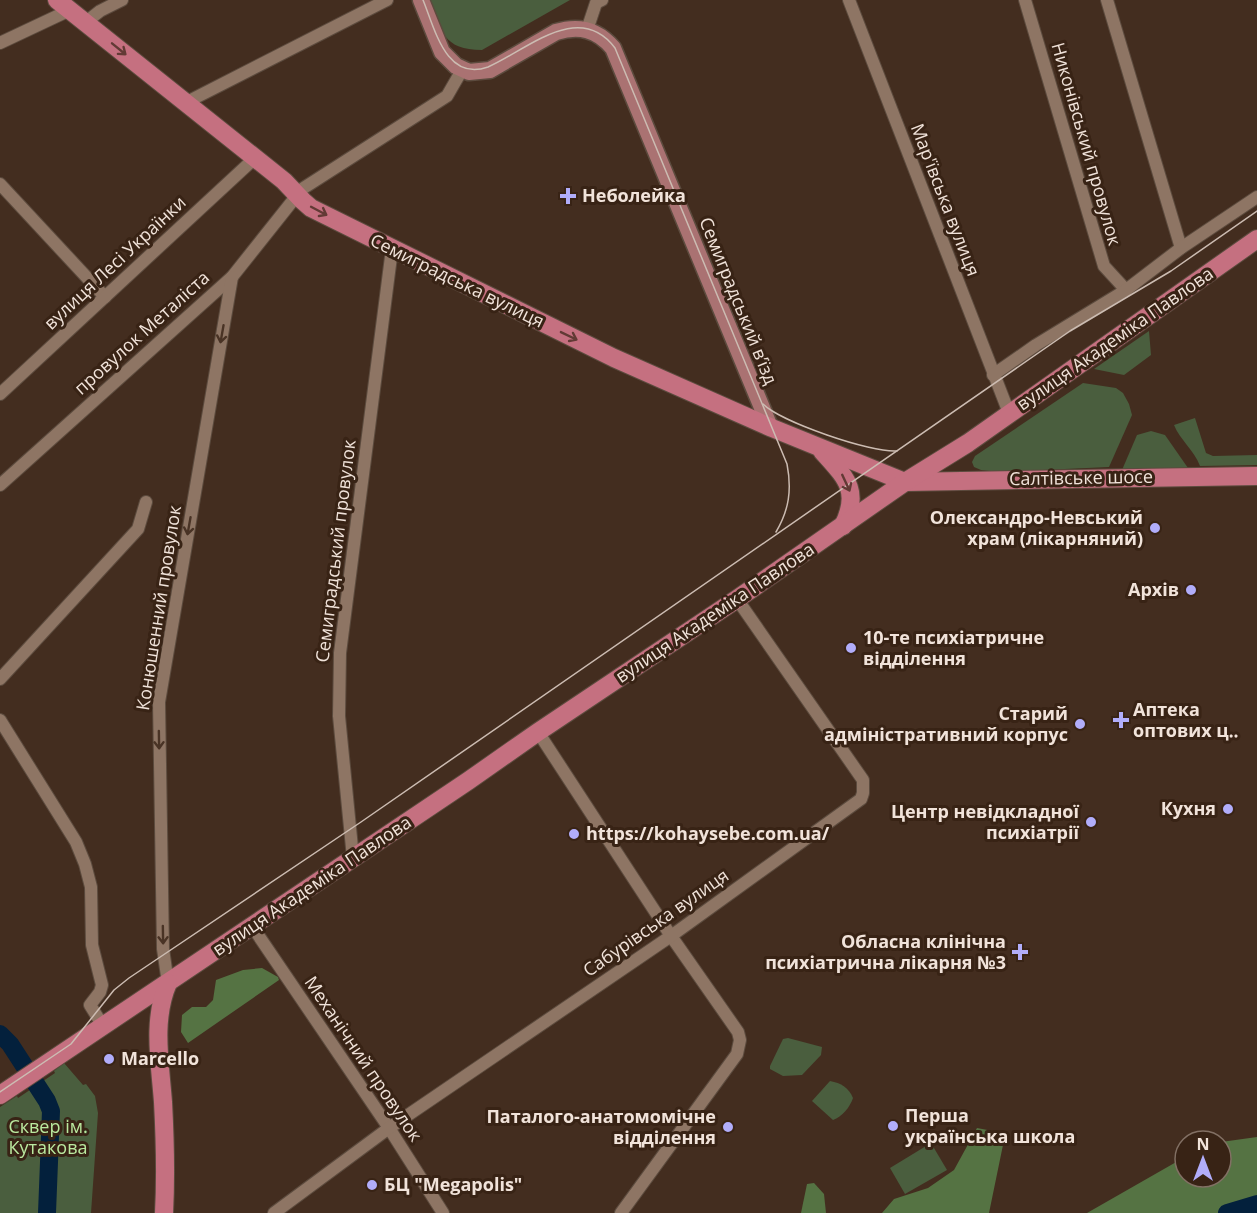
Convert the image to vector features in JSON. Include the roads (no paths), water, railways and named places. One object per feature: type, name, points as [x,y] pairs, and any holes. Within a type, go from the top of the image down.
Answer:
[{"type":"main road","points":[[421,0],[442,52],[462,70],[475,72],[490,70],[556,32],[572,28],[587,30]]},
{"type":"main road","name":"Семиградська вулиця","points":[[63,5],[284,181],[311,208],[614,358],[819,448],[905,482]]},
{"type":"main road","name":"Семиградський в’їзд","points":[[587,30],[603,38],[613,48],[770,427]]},
{"type":"main road","name":"вулиця Академіка Павлова","points":[[6,1091],[737,599],[905,482],[968,443],[1257,239]]},
{"type":"main road","points":[[968,443],[962,458],[963,468],[971,475],[984,480]]},
{"type":"main road","points":[[819,448],[842,474],[849,486],[851,504],[843,526]]},
{"type":"main road","name":"Салтівське шосе","points":[[905,482],[1257,476]]},
{"type":"main road","points":[[164,1213],[165,1160],[159,1038],[161,1003],[168,983]]},
{"type":"street","points":[[86,22],[100,11],[122,0]]},
{"type":"street","points":[[185,103],[387,0]]},
{"type":"street","points":[[587,30],[596,3],[602,0]]},
{"type":"street","name":"Мар'ївська вулиця","points":[[849,0],[1009,413]]},
{"type":"street","name":"Никонівський провулок","points":[[1025,0],[1104,266],[1126,290]]},
{"type":"street","points":[[1107,0],[1181,248]]},
{"type":"street","points":[[0,43],[63,5]]},
{"type":"street","name":"провулок Металіста","points":[[0,485],[232,277],[296,195],[307,185],[447,96],[462,70]]},
{"type":"street","name":"вулиця Лесі Українки","points":[[0,394],[255,158]]},
{"type":"street","points":[[0,184],[105,297]]},
{"type":"street","name":"вулиця Академіка Павлова","points":[[993,375],[1036,345],[1126,290],[1181,248],[1257,197]]},
{"type":"street","name":"Семиградський провулок","points":[[353,858],[339,716],[340,653],[392,249]]},
{"type":"street","name":"Конюшенний провулок","points":[[168,983],[163,949],[159,702],[232,277]]},
{"type":"street","points":[[0,679],[138,529],[146,502]]},
{"type":"street","name":"Сабурівська вулиця","points":[[274,1213],[389,1128],[671,936],[861,799],[863,780],[737,599]]},
{"type":"street","points":[[0,720],[76,842],[89,874],[91,940],[102,985],[100,992],[90,1005],[104,1026]]},
{"type":"street","points":[[538,732],[671,936],[738,1032],[740,1040],[736,1054],[621,1213]]},
{"type":"street","name":"Механічний провулок","points":[[252,926],[389,1128],[443,1213]]},
{"type":"waterway","points":[[0,1034],[10,1044],[47,1101],[51,1111],[47,1213]]},
{"type":"waterway","points":[[1227,1213],[1257,1204]]},
{"type":"tram line","points":[[423,0],[444,50],[462,67],[474,70],[488,67],[536,41],[569,28],[585,28],[601,34],[615,48],[787,464],[788,499],[784,516],[776,532]]},
{"type":"tram line","points":[[0,1092],[71,1044],[114,990],[129,978],[361,822],[1070,331],[1171,271],[1257,211]]},
{"type":"tram line","points":[[763,404],[788,419],[827,435],[868,447],[897,451]]},
{"type":"place","name":"Неболейка","points":[[568,196]]},
{"type":"place","name":"Олександро-Невський храм (лікарняний)","points":[[1155,528]]},
{"type":"place","name":"Архів","points":[[1191,590]]},
{"type":"place","name":"10-те психіатричне відділення","points":[[851,648]]},
{"type":"place","name":"Аптека оптових ц‥","points":[[1121,720]]},
{"type":"place","name":"Старий адміністративний корпус","points":[[1080,724]]},
{"type":"place","name":"Кухня","points":[[1228,809]]},
{"type":"place","name":"Центр невідкладної психіатрії","points":[[1091,822]]},
{"type":"place","name":"https://kohaysebe.com.ua/","points":[[574,834]]},
{"type":"place","name":"Обласна клінічна психіатрична лікарня №3","points":[[1020,952]]},
{"type":"place","name":"Marcello","points":[[109,1059]]},
{"type":"place","name":"Перша українська школа","points":[[893,1126]]},
{"type":"place","name":"Паталого-анатомомічне відділення","points":[[728,1127]]},
{"type":"place","name":"БЦ \"Megapolis\"","points":[[372,1185]]},
{"type":"park label","name":"Сквер ім. Кутакова","points":[[48,1137]]}]
